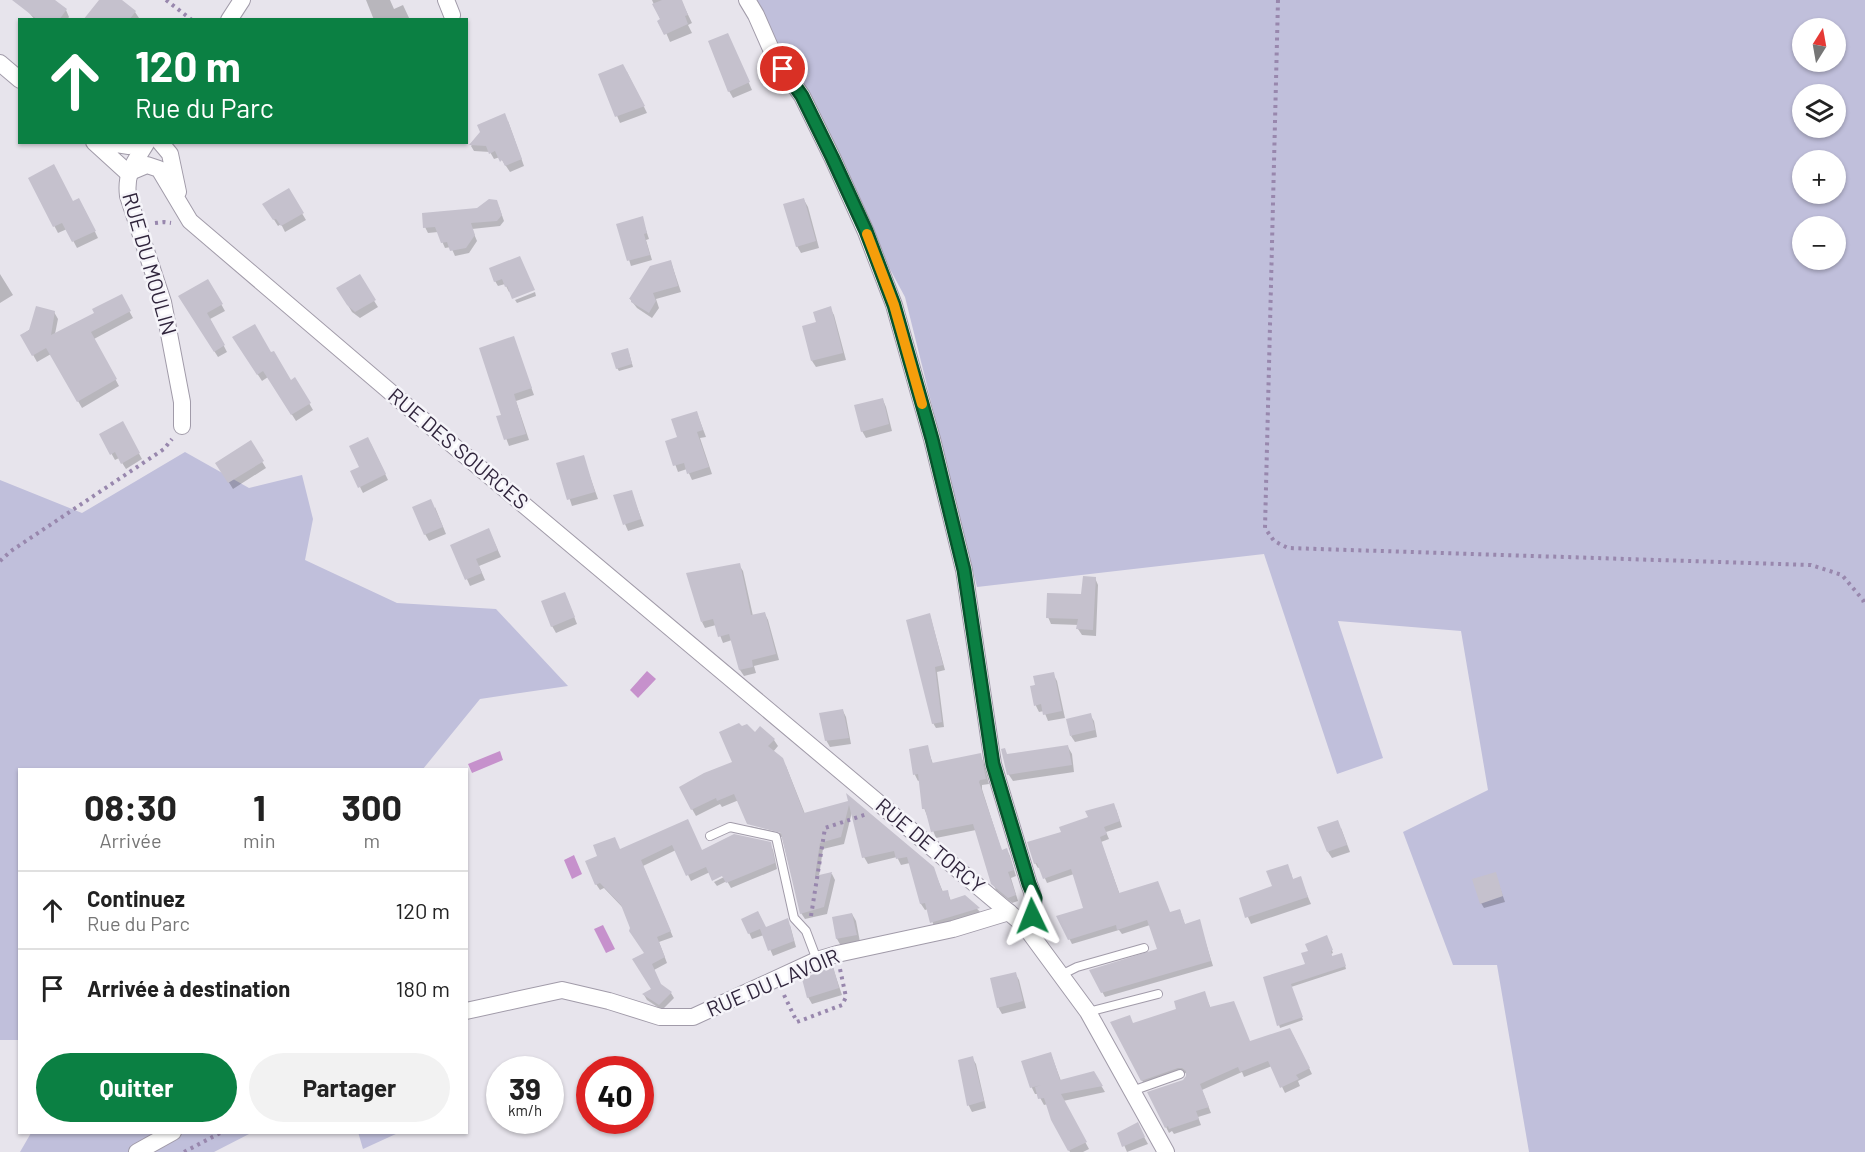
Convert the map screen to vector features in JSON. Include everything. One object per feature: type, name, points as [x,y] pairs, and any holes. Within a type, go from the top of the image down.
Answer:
[{"type":"street","points":[[230,18],[242,0]]},
{"type":"street","points":[[747,0],[774,56],[802,96],[832,157],[866,231],[894,305],[932,439],[964,570],[993,764],[1035,898],[1032,916],[1024,925]]},
{"type":"street","points":[[0,63],[18,78]]},
{"type":"street","points":[[96,144],[128,173]]},
{"type":"street","points":[[116,144],[129,146],[134,144]]},
{"type":"street","name":"RUE DU MOULIN","points":[[146,144],[128,173],[126,182],[128,196],[163,302],[182,402],[182,426]]},
{"type":"street","name":"RUE DES SOURCES","points":[[162,144],[170,154],[181,205]]},
{"type":"street","name":"RUE DES SOURCES","points":[[128,173],[147,165],[159,169],[190,221],[741,687]]},
{"type":"street","name":"RUE DE TORCY","points":[[741,687],[1024,925],[1088,1012],[1166,1152]]},
{"type":"street","name":"RUE DU LAVOIR","points":[[468,1011],[562,990],[609,1001],[660,1017],[693,1017],[817,960],[952,929],[1009,912]]},
{"type":"street","points":[[138,1152],[170,1134]]},
{"type":"lane","points":[[710,836],[730,827],[776,837],[794,918],[806,931],[817,960]]},
{"type":"lane","points":[[1061,975],[1077,967],[1144,948]]},
{"type":"lane","points":[[1088,1012],[1158,994]]},
{"type":"lane","points":[[1132,1091],[1180,1074]]},
{"type":"path","points":[[166,0],[189,18]]},
{"type":"path","points":[[1278,0],[1266,528],[1274,541],[1288,548],[1810,565],[1842,575],[1863,600],[1865,606]]},
{"type":"path","points":[[139,226],[164,222],[182,227],[190,221]]},
{"type":"path","points":[[0,561],[11,551],[164,449],[182,426]]},
{"type":"path","points":[[806,931],[813,907],[825,828],[885,808]]},
{"type":"path","points":[[776,979],[797,1022],[842,1005],[846,997],[837,954]]},
{"type":"path","points":[[184,1152],[218,1134]]},
{"type":"shaded area","points":[[745,0],[1865,0],[1865,1152],[1529,1152],[1497,965],[1453,965],[1403,832],[1488,790],[1461,631],[1338,621],[1383,758],[1337,774],[1264,554],[977,587],[905,297]]},
{"type":"shaded area","points":[[185,452],[249,488],[302,475],[313,519],[305,560],[397,603],[496,609],[568,686],[480,699],[424,768],[18,768],[18,1040],[0,1040],[0,480],[82,513]]},
{"type":"shaded area","points":[[647,671],[656,679],[638,698],[630,690]]},
{"type":"shaded area","points":[[500,751],[503,760],[472,773],[468,764]]},
{"type":"shaded area","points":[[574,855],[582,874],[572,879],[564,860]]},
{"type":"shaded area","points":[[603,925],[615,949],[606,953],[594,929]]},
{"type":"shaded area","points":[[30,1134],[249,1134],[214,1152],[20,1152]]},
{"type":"shaded area","points":[[359,1134],[396,1134],[363,1149]]},
{"type":"building","points":[[12,0],[55,0],[67,9],[60,18],[35,18]]},
{"type":"building","points":[[99,0],[122,0],[136,11],[131,18],[85,18]]},
{"type":"building","points":[[662,0],[682,0],[688,15],[685,16],[688,24],[664,35],[657,21],[660,19],[652,4]]},
{"type":"building","points":[[728,33],[750,82],[728,92],[708,41]]},
{"type":"building","points":[[623,64],[645,106],[615,117],[598,74]]},
{"type":"building","points":[[505,113],[522,159],[505,166],[502,160],[500,162],[495,151],[489,154],[486,146],[469,145],[480,132],[477,125]]},
{"type":"building","points":[[54,164],[73,201],[79,198],[96,231],[72,242],[62,223],[53,227],[28,178]]},
{"type":"building","points":[[289,188],[304,213],[281,226],[276,219],[273,220],[262,204]]},
{"type":"building","points":[[804,198],[816,241],[796,247],[783,204]]},
{"type":"building","points":[[489,199],[497,200],[502,215],[497,221],[471,223],[475,235],[466,248],[450,251],[447,242],[441,243],[435,227],[423,228],[422,213],[477,208]]},
{"type":"building","points":[[643,216],[647,233],[644,234],[650,255],[627,261],[616,224]]},
{"type":"building","points":[[520,256],[535,290],[512,299],[502,279],[494,282],[489,268]]},
{"type":"building","points":[[671,260],[678,286],[653,293],[656,301],[649,313],[631,302],[629,299],[650,266]]},
{"type":"building","points":[[360,274],[376,300],[355,312],[347,305],[336,288]]},
{"type":"building","points":[[208,279],[223,304],[207,313],[225,345],[214,352],[178,296]]},
{"type":"building","points":[[122,294],[131,311],[91,332],[117,379],[77,402],[46,348],[32,356],[20,335],[29,330],[36,306],[55,311],[51,335],[94,313],[92,309]]},
{"type":"building","points":[[831,306],[843,353],[811,361],[802,326],[816,322],[813,312]]},
{"type":"building","points":[[255,324],[271,352],[274,351],[291,380],[295,377],[311,403],[291,415],[263,371],[257,375],[232,337]]},
{"type":"building","points":[[514,336],[532,388],[514,394],[526,434],[504,440],[496,416],[501,415],[479,348]]},
{"type":"building","points":[[628,348],[632,364],[616,369],[611,353]]},
{"type":"building","points":[[883,398],[889,424],[861,432],[854,405]]},
{"type":"building","points":[[697,411],[703,430],[697,432],[709,467],[687,474],[684,463],[673,466],[665,441],[677,437],[671,419]]},
{"type":"building","points":[[123,421],[140,453],[121,464],[115,452],[110,455],[99,434]]},
{"type":"building","points":[[368,437],[386,474],[358,488],[350,471],[359,467],[349,446]]},
{"type":"building","points":[[251,440],[264,461],[228,483],[215,463]]},
{"type":"building","points":[[584,455],[595,492],[567,500],[556,463]]},
{"type":"building","points":[[632,490],[641,519],[623,525],[613,495]]},
{"type":"building","points":[[431,499],[443,527],[424,535],[412,507]]},
{"type":"building","points":[[489,528],[498,550],[476,559],[482,573],[465,580],[450,545]]},
{"type":"building","points":[[740,563],[751,615],[765,612],[776,654],[752,660],[753,667],[739,670],[729,634],[718,637],[713,619],[701,622],[686,573]]},
{"type":"building","points":[[1083,576],[1096,577],[1093,630],[1076,629],[1078,619],[1046,618],[1047,593],[1081,594]]},
{"type":"building","points":[[565,592],[575,617],[551,627],[541,601]]},
{"type":"building","points":[[930,613],[943,665],[935,667],[942,722],[932,724],[906,620]]},
{"type":"building","points":[[1054,672],[1062,711],[1043,715],[1041,704],[1034,706],[1030,686],[1035,685],[1033,676]]},
{"type":"building","points":[[843,709],[849,738],[825,741],[819,713]]},
{"type":"building","points":[[1091,713],[1095,730],[1070,736],[1066,719]]},
{"type":"building","points":[[739,723],[742,726],[747,724],[755,732],[760,726],[775,739],[768,746],[783,758],[804,813],[848,801],[846,793],[934,867],[942,891],[948,890],[950,900],[965,895],[980,908],[930,923],[925,903],[920,904],[907,857],[896,859],[894,851],[862,858],[849,805],[841,837],[820,843],[815,876],[832,872],[824,907],[800,914],[781,833],[747,824],[734,794],[717,801],[716,798],[691,810],[679,787],[704,773],[732,762],[719,732]]},
{"type":"building","points":[[928,745],[932,763],[981,753],[986,779],[979,782],[1002,850],[1007,848],[1014,870],[1008,872],[1016,895],[1008,898],[991,884],[973,824],[931,832],[925,809],[922,809],[918,774],[913,775],[909,749]]},
{"type":"building","points":[[1068,745],[1072,765],[1007,775],[1001,749],[1005,748],[1007,754]]},
{"type":"building","points":[[1114,803],[1120,821],[1104,827],[1107,834],[1100,837],[1119,893],[1158,881],[1170,912],[1180,909],[1185,924],[1200,919],[1211,961],[1101,993],[1089,970],[1157,949],[1147,920],[1117,930],[1116,925],[1068,940],[1056,916],[1083,908],[1071,869],[1043,879],[1037,863],[1034,864],[1027,842],[1061,832],[1059,827],[1088,817],[1085,811]]},
{"type":"building","points":[[688,819],[702,850],[734,834],[771,842],[775,863],[726,883],[722,876],[712,881],[706,867],[686,876],[672,845],[641,860],[671,931],[657,937],[665,957],[652,964],[661,984],[672,992],[659,1005],[642,994],[651,989],[632,959],[644,953],[629,931],[630,928],[621,905],[600,883],[595,885],[585,861],[597,856],[593,845],[615,837],[620,849]]},
{"type":"building","points":[[1338,820],[1347,845],[1327,852],[1317,827]]},
{"type":"building","points":[[1288,864],[1293,879],[1301,876],[1308,897],[1245,918],[1239,898],[1272,886],[1266,871]]},
{"type":"building","points":[[1496,872],[1503,896],[1480,904],[1472,879]]},
{"type":"building","points":[[758,911],[766,927],[788,918],[794,941],[768,951],[760,929],[748,934],[741,919]]},
{"type":"building","points":[[852,913],[857,935],[836,939],[832,917]]},
{"type":"building","points":[[1327,935],[1333,950],[1331,951],[1332,956],[1342,953],[1346,966],[1291,984],[1303,1017],[1277,1026],[1263,977],[1305,964],[1301,953],[1308,951],[1305,944]]},
{"type":"building","points":[[833,966],[839,988],[807,998],[802,979]]},
{"type":"building","points":[[1016,972],[1023,1001],[997,1008],[990,978]]},
{"type":"building","points":[[1205,991],[1210,1007],[1234,1001],[1250,1041],[1290,1028],[1310,1068],[1296,1075],[1299,1079],[1280,1088],[1268,1061],[1240,1072],[1238,1067],[1200,1084],[1209,1107],[1196,1111],[1199,1119],[1169,1129],[1168,1126],[1165,1128],[1147,1092],[1183,1080],[1186,1071],[1178,1068],[1141,1081],[1110,1022],[1130,1015],[1133,1023],[1176,1009],[1174,1001]]},
{"type":"building","points":[[1051,1052],[1060,1080],[1094,1071],[1103,1086],[1061,1094],[1087,1142],[1068,1151],[1051,1120],[1044,1098],[1038,1099],[1035,1087],[1041,1085],[1030,1088],[1021,1061]]},
{"type":"building","points":[[973,1056],[984,1101],[967,1106],[958,1060]]},
{"type":"building","points":[[1138,1122],[1145,1137],[1122,1147],[1117,1133]]},
{"type":"slow traffic","points":[[867,234],[894,305],[922,404]]},
{"type":"route","points":[[783,69],[802,96],[832,157],[866,231],[894,305],[932,439],[964,570],[993,764],[1035,898],[1032,916]]}]
